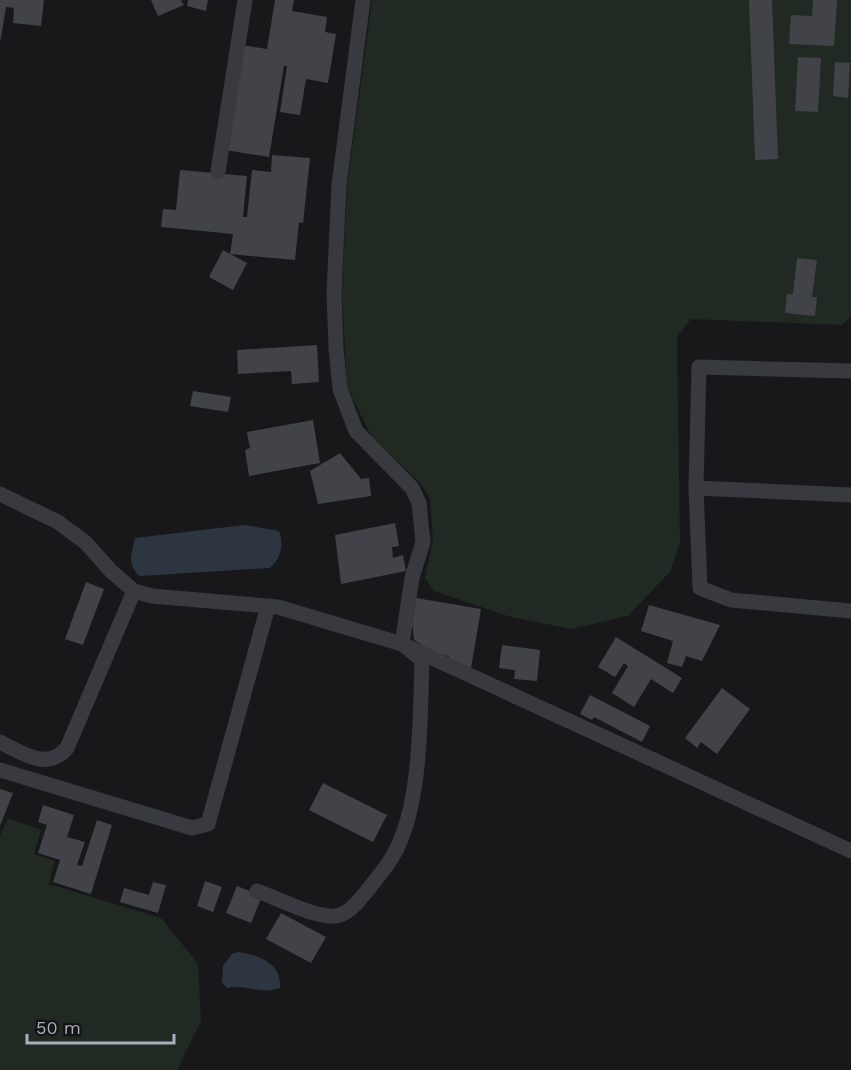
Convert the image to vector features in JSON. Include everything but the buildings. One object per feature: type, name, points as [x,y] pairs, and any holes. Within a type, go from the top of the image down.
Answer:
[{"type":"street","points":[[218,171],[245,0]]},
{"type":"street","points":[[363,0],[339,185],[334,293],[336,348],[340,389],[352,425],[412,488],[419,504],[423,542],[412,578],[402,644]]},
{"type":"street","points":[[851,371],[699,367],[696,488],[700,588],[731,600],[851,610]]},
{"type":"street","points":[[696,488],[851,495]]},
{"type":"street","points":[[0,494],[58,522],[73,532],[134,591],[152,596],[268,606],[307,614],[402,644],[851,851]]},
{"type":"street","points":[[0,742],[48,761],[58,758],[67,748],[134,591]]},
{"type":"street","points":[[0,770],[192,828],[208,824],[213,813],[268,606]]},
{"type":"street","points":[[257,891],[320,914],[333,916],[344,914],[353,907],[394,855],[409,813],[419,736],[422,660],[402,644]]},
{"type":"shaded area","points":[[372,0],[851,0],[851,316],[842,325],[691,319],[677,337],[680,543],[670,572],[628,616],[571,629],[511,617],[434,591],[425,578],[433,540],[430,499],[422,485],[372,437],[347,387],[342,293],[347,187]]},
{"type":"shaded area","points":[[244,525],[279,531],[280,551],[277,560],[270,568],[140,576],[131,563],[135,538]]},
{"type":"shaded area","points":[[8,818],[41,830],[34,854],[55,861],[49,884],[161,918],[198,964],[201,1021],[177,1070],[0,1070],[0,836]]},
{"type":"shaded area","points":[[238,952],[254,955],[273,966],[280,979],[280,988],[267,990],[227,988],[222,982],[223,966],[232,954]]}]
